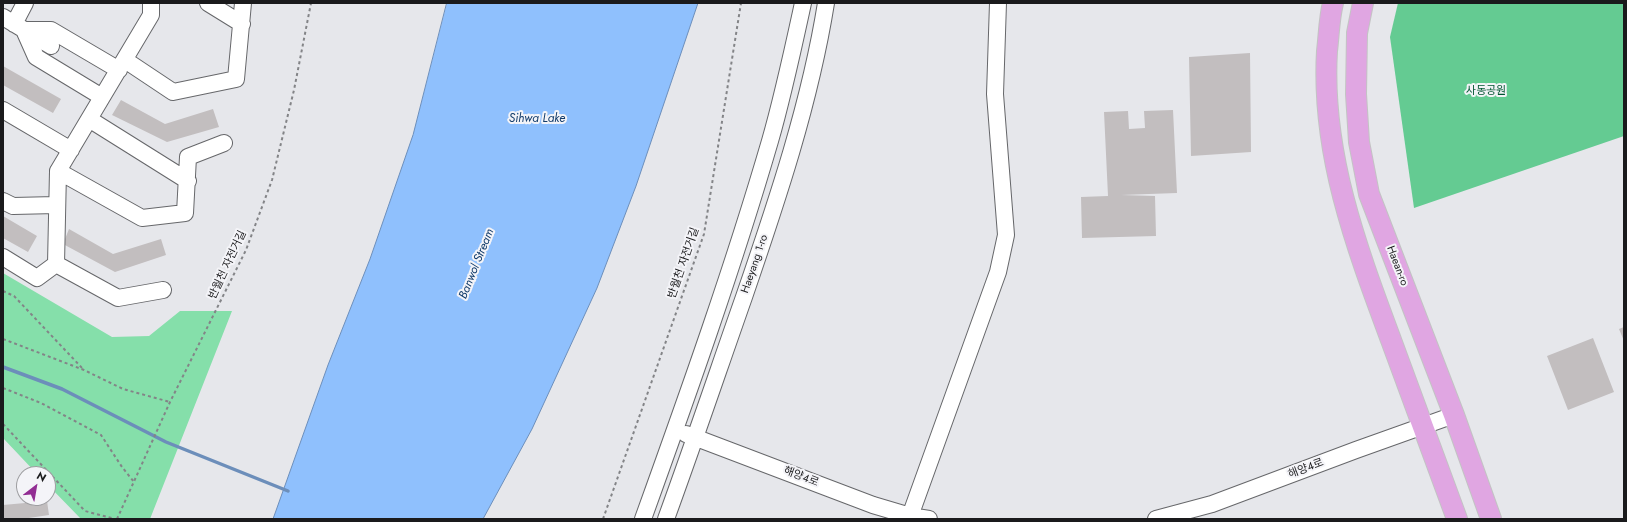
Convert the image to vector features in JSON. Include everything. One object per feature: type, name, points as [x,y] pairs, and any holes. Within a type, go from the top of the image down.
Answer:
[{"type":"main road","points":[[1333,3],[1330,16],[1326,79],[1330,130],[1338,177],[1356,246],[1457,519]]},
{"type":"main road","name":"Haean-ro","points":[[1363,3],[1357,33],[1356,94],[1359,142],[1370,194],[1454,415],[1491,519]]},
{"type":"street","points":[[14,24],[25,3]]},
{"type":"street","points":[[56,264],[56,205],[58,171],[151,16],[151,3]]},
{"type":"street","points":[[208,3],[242,24]]},
{"type":"street","points":[[14,24],[51,30],[173,92],[236,79],[244,3]]},
{"type":"street","name":"Haeyang 1-ro","points":[[644,519],[730,269],[770,141],[789,68],[803,3]]},
{"type":"street","name":"Haeyang 1-ro","points":[[666,519],[776,204],[798,127],[822,27],[826,3]]},
{"type":"street","points":[[909,517],[998,272],[1006,235],[995,94],[998,3]]},
{"type":"street","points":[[14,24],[51,46]]},
{"type":"street","points":[[14,24],[36,57],[102,97]]},
{"type":"street","points":[[3,110],[71,150]]},
{"type":"street","points":[[89,119],[188,181]]},
{"type":"street","points":[[58,171],[142,218],[184,213],[188,181],[188,156],[224,143]]},
{"type":"street","points":[[3,200],[13,206],[56,205]]},
{"type":"street","points":[[3,257],[37,278],[56,264]]},
{"type":"street","points":[[56,264],[118,298],[163,290]]},
{"type":"street","name":"해양4로","points":[[1156,519],[1212,504],[1454,415]]},
{"type":"street","name":"해양4로","points":[[675,429],[909,517],[929,519]]},
{"type":"path","name":"반월천 자전거길","points":[[116,519],[145,460],[170,402],[246,250],[272,180],[294,90],[311,3]]},
{"type":"path","name":"반월천 자전거길","points":[[603,519],[704,234],[741,3]]},
{"type":"path","points":[[3,291],[14,296],[84,370]]},
{"type":"path","points":[[3,339],[84,370],[123,389],[170,402]]},
{"type":"path","points":[[3,388],[41,403],[101,435],[122,467],[134,482]]},
{"type":"path","points":[[3,424],[85,511],[116,519]]},
{"type":"green space","name":"사동공원","points":[[1398,3],[1624,3],[1624,136],[1414,208],[1390,37]]},
{"type":"green space","points":[[3,273],[112,337],[149,336],[180,311],[232,311],[150,519],[81,519],[56,493],[56,466],[29,466],[3,438]]},
{"type":"water","name":"Sihwa Lake","points":[[447,3],[698,3],[636,186],[597,288],[532,429],[483,519],[273,519],[328,365],[370,259],[413,135]]},
{"type":"building","points":[[1250,53],[1251,152],[1191,156],[1189,57]]},
{"type":"building","points":[[3,66],[61,99],[53,113],[3,85]]},
{"type":"building","points":[[121,100],[165,124],[213,109],[219,127],[167,142],[112,115]]},
{"type":"building","points":[[1173,110],[1177,193],[1121,195],[1155,196],[1156,236],[1082,238],[1081,197],[1108,196],[1104,112],[1128,111],[1129,129],[1145,128],[1144,111]]},
{"type":"building","points":[[3,216],[37,236],[28,252],[3,238]]},
{"type":"building","points":[[69,229],[113,254],[161,239],[166,255],[115,272],[63,244]]},
{"type":"building","points":[[1624,327],[1624,341],[1619,329]]},
{"type":"building","points":[[1593,338],[1614,392],[1568,410],[1547,356]]},
{"type":"building","points":[[16,504],[16,506],[48,506],[49,515],[22,519],[3,519],[3,505]]},
{"type":"waterway","points":[[3,367],[62,389],[166,442],[288,491]]},
{"type":"water label","name":"Banwol Stream","points":[[477,264]]}]
